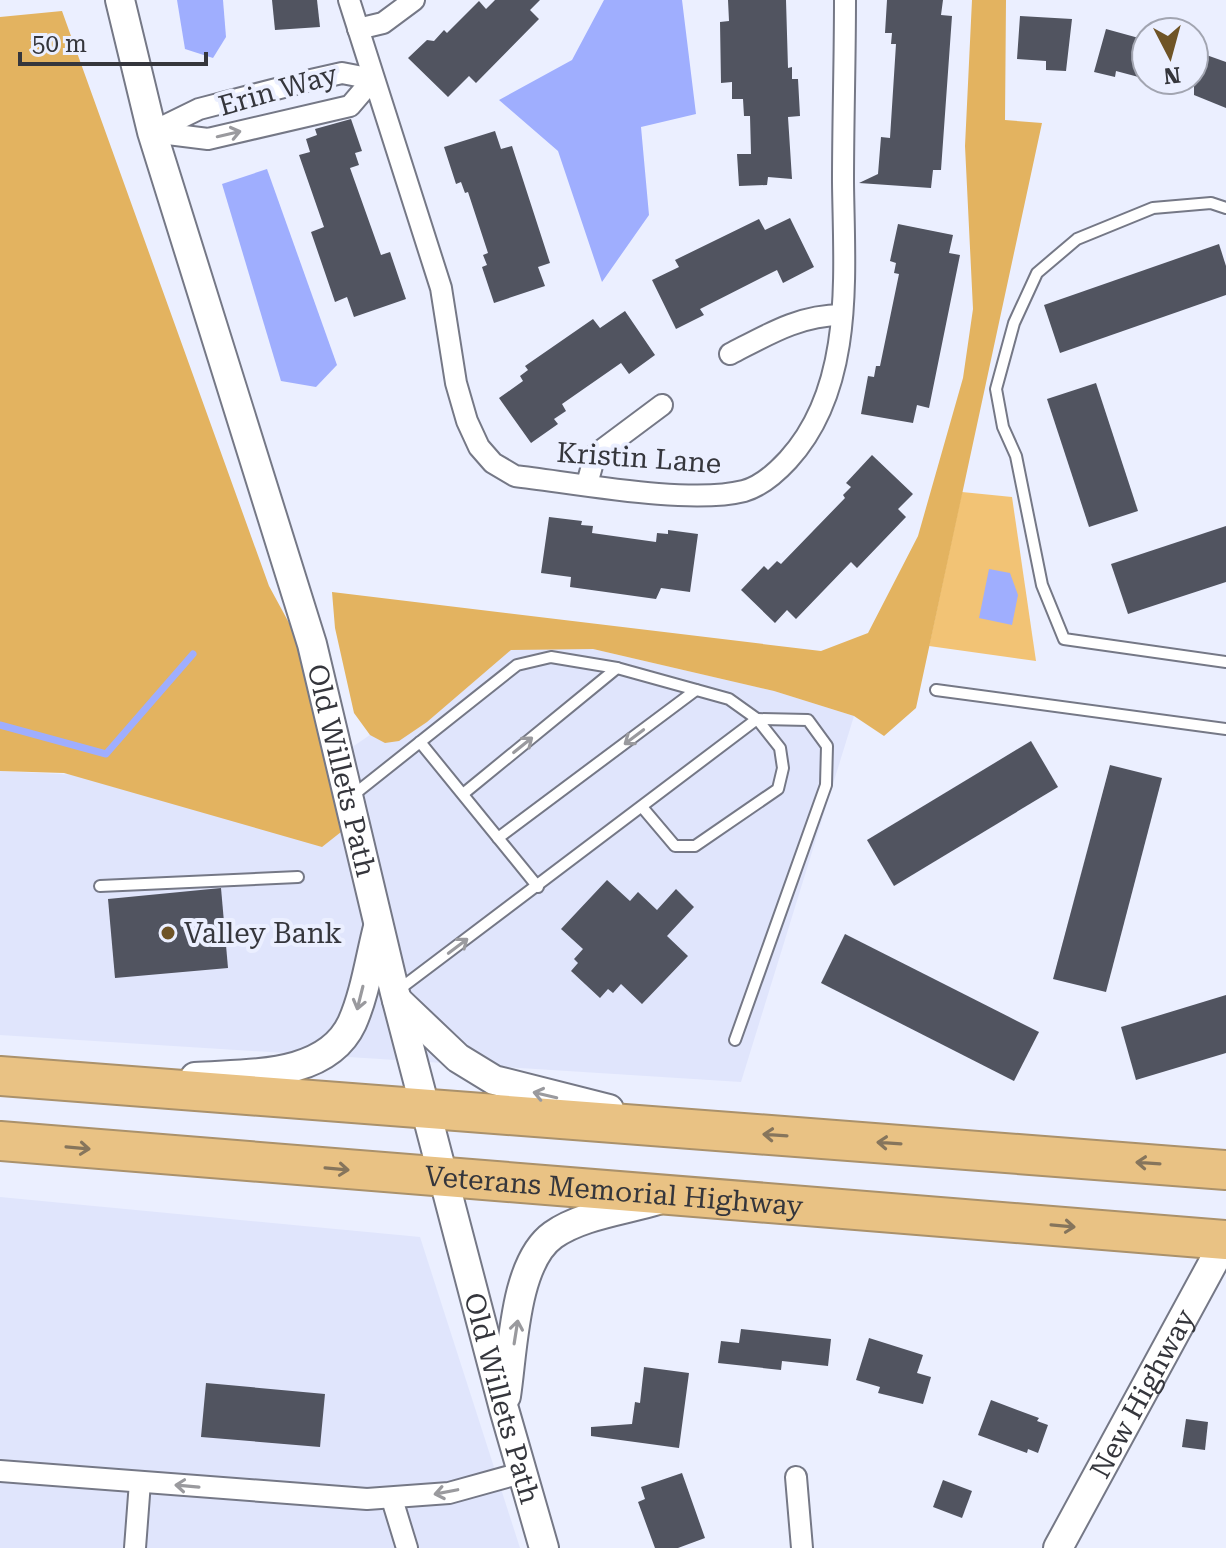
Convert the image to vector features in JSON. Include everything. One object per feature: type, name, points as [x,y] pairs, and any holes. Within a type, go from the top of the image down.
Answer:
[{"type":"highway","points":[[0,1076],[1226,1170]]},
{"type":"highway","name":"Veterans Memorial Highway","points":[[0,1141],[1226,1240]]},
{"type":"main road","name":"Old Willets Path","points":[[120,0],[152,132],[312,644],[396,996],[521,1473],[544,1548]]},
{"type":"main road","points":[[113,1084],[273,1071],[304,1065],[321,1055],[334,1046],[352,1022],[379,922]]},
{"type":"main road","points":[[396,996],[458,1058],[494,1080],[704,1129]]},
{"type":"main road","points":[[504,1409],[524,1280],[544,1243],[575,1225],[674,1195]]},
{"type":"main road","name":"New Highway","points":[[1058,1548],[1226,1240]]},
{"type":"street","name":"Kristin Lane","points":[[349,0],[441,288],[456,383],[479,447],[493,463],[515,476],[697,496],[746,491],[772,477],[809,436],[827,397],[842,315],[846,258],[845,0]]},
{"type":"street","points":[[358,29],[383,23],[399,15],[414,0]]},
{"type":"street","name":"Erin Way","points":[[342,73],[373,79],[350,106],[208,139],[152,132],[199,109],[311,80],[342,73]]},
{"type":"street","points":[[730,354],[793,322],[818,315],[842,315]]},
{"type":"street","points":[[587,484],[595,455],[662,405]]},
{"type":"street","points":[[0,1471],[392,1499],[449,1493],[521,1473]]},
{"type":"street","points":[[796,1477],[802,1548]]},
{"type":"street","points":[[135,1548],[140,1482]]},
{"type":"street","points":[[392,1499],[407,1548]]},
{"type":"lane","points":[[1226,208],[1211,203],[1153,208],[1077,239],[1037,273],[1014,323],[996,389],[1003,427],[1016,456],[1042,585],[1064,639],[1226,662]]},
{"type":"lane","points":[[348,799],[517,665],[551,657],[617,668],[729,699],[757,719],[780,748],[783,768],[778,789],[695,846],[675,846],[642,807]]},
{"type":"lane","points":[[463,794],[617,668]]},
{"type":"lane","points":[[498,838],[696,690]]},
{"type":"lane","points":[[936,690],[1226,729]]},
{"type":"lane","points":[[396,996],[757,719],[808,720],[827,746],[826,785],[735,1040]]},
{"type":"lane","points":[[420,742],[538,887]]},
{"type":"lane","points":[[100,886],[298,877]]},
{"type":"shaded area","points":[[972,0],[1006,0],[1005,120],[1042,123],[916,708],[884,736],[854,716],[774,691],[593,649],[511,650],[427,722],[399,741],[385,743],[370,735],[354,713],[335,628],[332,592],[821,651],[868,633],[918,536],[963,378],[973,309],[965,146]]},
{"type":"shaded area","points":[[62,11],[269,586],[301,645],[341,815],[341,832],[322,847],[64,773],[0,771],[0,17]]},
{"type":"shaded area","points":[[962,492],[1012,497],[1036,661],[929,646]]},
{"type":"shaded area","points":[[505,643],[593,649],[774,691],[854,716],[741,1082],[0,1035],[0,771],[295,786]]},
{"type":"shaded area","points":[[0,1197],[420,1237],[520,1548],[0,1548]]},
{"type":"water","points":[[177,0],[223,0],[226,37],[213,58],[185,49]]},
{"type":"water","points":[[604,0],[682,0],[696,114],[641,127],[649,215],[602,282],[558,151],[499,100],[572,60]]},
{"type":"water","points":[[267,169],[337,365],[316,387],[281,381],[222,184]]},
{"type":"water","points":[[989,569],[1010,573],[1018,595],[1012,625],[979,618]]},
{"type":"building","points":[[272,0],[317,0],[320,27],[275,30]]},
{"type":"building","points":[[495,0],[540,0],[530,10],[539,19],[476,83],[469,76],[448,97],[408,58],[427,40],[434,41],[444,30],[447,33],[479,1],[486,9]]},
{"type":"building","points":[[728,0],[786,0],[788,68],[792,67],[792,79],[798,79],[800,116],[788,117],[792,179],[768,177],[767,185],[739,186],[737,154],[751,154],[750,116],[744,116],[743,99],[732,99],[732,82],[721,83],[720,22],[729,21]]},
{"type":"building","points":[[887,0],[943,0],[941,15],[952,16],[941,170],[933,170],[931,188],[859,183],[878,174],[881,137],[890,138],[896,44],[891,44],[892,33],[885,33]]},
{"type":"building","points":[[1020,16],[1072,19],[1066,71],[1046,70],[1046,61],[1017,59]]},
{"type":"building","points":[[1106,29],[1130,36],[1130,75],[1116,71],[1115,77],[1094,72]]},
{"type":"building","points":[[1210,56],[1226,62],[1226,108],[1196,96],[1210,96]]},
{"type":"building","points":[[351,119],[362,151],[355,153],[359,165],[350,168],[381,255],[390,252],[406,299],[354,317],[347,297],[335,302],[311,232],[324,227],[299,155],[310,152],[306,139],[317,135],[315,129]]},
{"type":"building","points":[[495,131],[501,149],[512,146],[550,263],[538,267],[545,286],[494,303],[482,267],[487,265],[483,255],[488,253],[468,192],[465,193],[461,182],[456,184],[444,147]]},
{"type":"building","points":[[790,218],[814,267],[783,283],[777,270],[700,309],[704,315],[676,329],[652,280],[679,267],[675,260],[759,219],[765,230]]},
{"type":"building","points":[[898,224],[953,235],[949,253],[960,255],[929,408],[917,405],[913,423],[861,414],[868,376],[874,377],[876,366],[880,366],[899,274],[894,273],[896,263],[890,261]]},
{"type":"building","points":[[1219,244],[1226,266],[1226,295],[1060,353],[1044,305]]},
{"type":"building","points":[[625,311],[655,355],[629,374],[621,363],[562,404],[566,411],[554,419],[558,424],[531,443],[499,398],[523,381],[520,376],[528,370],[525,366],[593,319],[600,328]]},
{"type":"building","points":[[1096,383],[1138,511],[1089,527],[1047,399]]},
{"type":"building","points":[[872,455],[913,494],[898,509],[906,517],[857,568],[851,562],[796,619],[787,610],[775,623],[741,590],[764,566],[768,570],[777,561],[781,564],[845,498],[843,495],[851,487],[846,483]]},
{"type":"building","points":[[549,517],[582,521],[581,525],[593,526],[592,533],[656,542],[657,533],[668,534],[668,530],[698,534],[690,592],[661,588],[656,599],[570,587],[571,577],[541,573]]},
{"type":"building","points":[[1226,526],[1226,582],[1128,614],[1111,564]]},
{"type":"building","points":[[1031,741],[1058,787],[894,886],[867,840]]},
{"type":"building","points":[[1110,765],[1162,778],[1106,992],[1053,979]]},
{"type":"building","points":[[607,880],[630,901],[638,892],[657,910],[676,889],[694,907],[667,936],[688,956],[642,1004],[621,984],[613,993],[608,989],[600,998],[571,971],[578,963],[574,959],[583,949],[561,929]]},
{"type":"building","name":"Valley Bank","points":[[221,888],[228,968],[115,978],[108,899]]},
{"type":"building","points":[[845,934],[1039,1032],[1014,1081],[821,983]]},
{"type":"building","points":[[1226,995],[1226,1053],[1136,1080],[1121,1027]]},
{"type":"building","points":[[741,1329],[831,1339],[828,1366],[782,1361],[781,1370],[718,1363],[721,1341],[739,1343]]},
{"type":"building","points":[[869,1338],[923,1355],[917,1373],[931,1377],[923,1404],[878,1393],[880,1387],[856,1380]]},
{"type":"building","points":[[644,1367],[689,1373],[679,1448],[591,1436],[591,1427],[632,1424],[635,1402],[640,1403]]},
{"type":"building","points":[[206,1383],[325,1394],[320,1447],[201,1437]]},
{"type":"building","points":[[991,1400],[1039,1418],[1037,1421],[1048,1425],[1038,1453],[1028,1449],[1027,1453],[978,1435]]},
{"type":"building","points":[[1186,1419],[1208,1422],[1205,1450],[1182,1447]]},
{"type":"building","points":[[682,1473],[705,1538],[678,1548],[655,1548],[638,1502],[645,1499],[641,1487]]},
{"type":"building","points":[[943,1480],[972,1491],[962,1518],[933,1507]]},
{"type":"waterway","points":[[0,725],[106,754],[193,654]]},
{"type":"place","name":"Valley Bank","points":[[168,933]]}]
